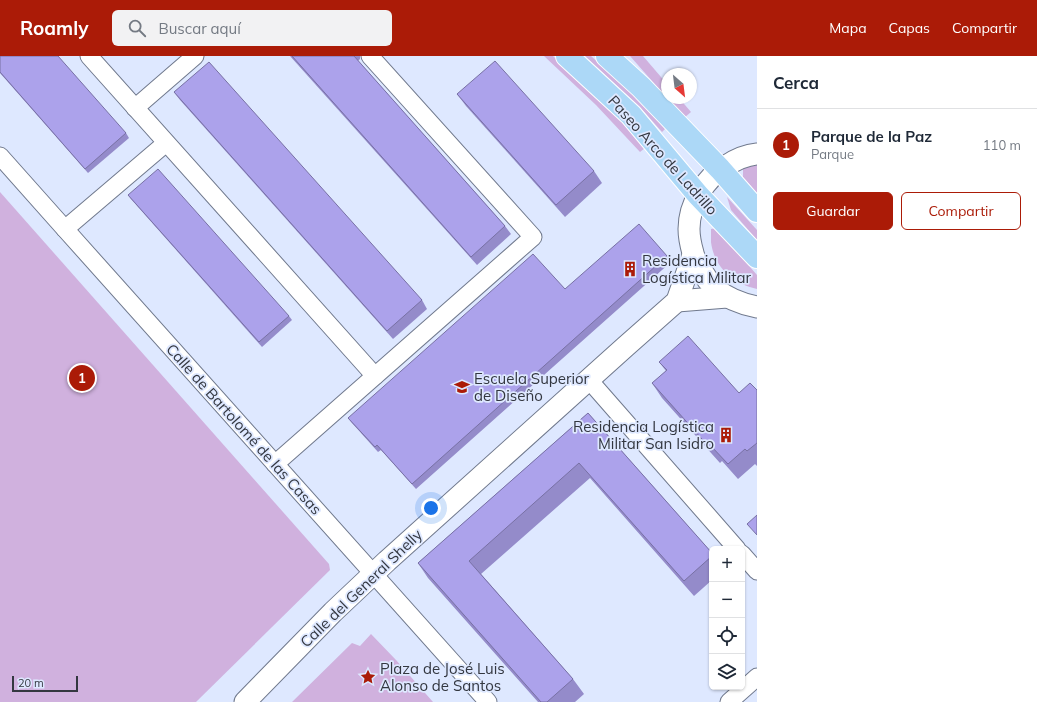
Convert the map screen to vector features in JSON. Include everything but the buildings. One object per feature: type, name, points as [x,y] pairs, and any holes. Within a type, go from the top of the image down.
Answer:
[{"type":"main road","name":"Paseo Arco de Ladrillo","points":[[567,56],[631,115],[698,195],[757,257]]},
{"type":"main road","name":"Paseo Arco de Ladrillo","points":[[607,56],[641,87],[720,169],[757,211]]},
{"type":"street","points":[[89,56],[375,376]]},
{"type":"street","points":[[135,108],[194,56]]},
{"type":"street","points":[[275,464],[533,237],[370,56]]},
{"type":"street","points":[[65,229],[166,143]]},
{"type":"street","points":[[757,154],[736,159],[720,169],[708,181],[698,195],[692,212],[689,229],[693,254],[704,276],[726,297],[741,304],[757,308]]},
{"type":"street","name":"Calle de Bartolomé de las Casas","points":[[0,156],[488,702]]},
{"type":"street","name":"Calle del General Shelly","points":[[245,702],[333,612],[392,557],[677,301],[693,254]]},
{"type":"street","points":[[677,301],[726,297]]},
{"type":"street","points":[[589,380],[734,546]]},
{"type":"street","points":[[745,557],[757,571]]},
{"type":"street","points":[[729,702],[757,677]]},
{"type":"shaded area","points":[[544,56],[553,56],[621,120],[645,148],[640,152],[596,105]]},
{"type":"shaded area","points":[[585,56],[591,56],[643,104],[665,129],[662,132],[639,106]]},
{"type":"shaded area","points":[[630,56],[643,56],[661,77],[661,91]]},
{"type":"shaded area","points":[[672,104],[684,104],[691,112],[684,118]]},
{"type":"shaded area","points":[[757,164],[757,193],[743,177],[743,168]]},
{"type":"shaded area","points":[[0,192],[329,564],[330,570],[196,702],[0,702]]},
{"type":"shaded area","points":[[727,197],[757,230],[757,240],[731,210]]},
{"type":"shaded area","points":[[716,228],[757,275],[757,289],[748,287],[733,279],[721,267],[716,259],[711,242],[711,229]]},
{"type":"shaded area","name":"Plaza de José Luis Alonso de Santos","points":[[371,634],[433,702],[292,702],[352,643],[360,646]]},
{"type":"place","name":"Residencia Logística Militar","points":[[630,269]]},
{"type":"place","name":"Parque de la Paz","points":[[82,378]]},
{"type":"place","name":"Escuela Superior de Diseño","points":[[462,387]]},
{"type":"place","name":"Residencia Logística Militar San Isidro","points":[[726,435]]},
{"type":"place","name":"Plaza de José Luis Alonso de Santos","points":[[368,677]]}]
